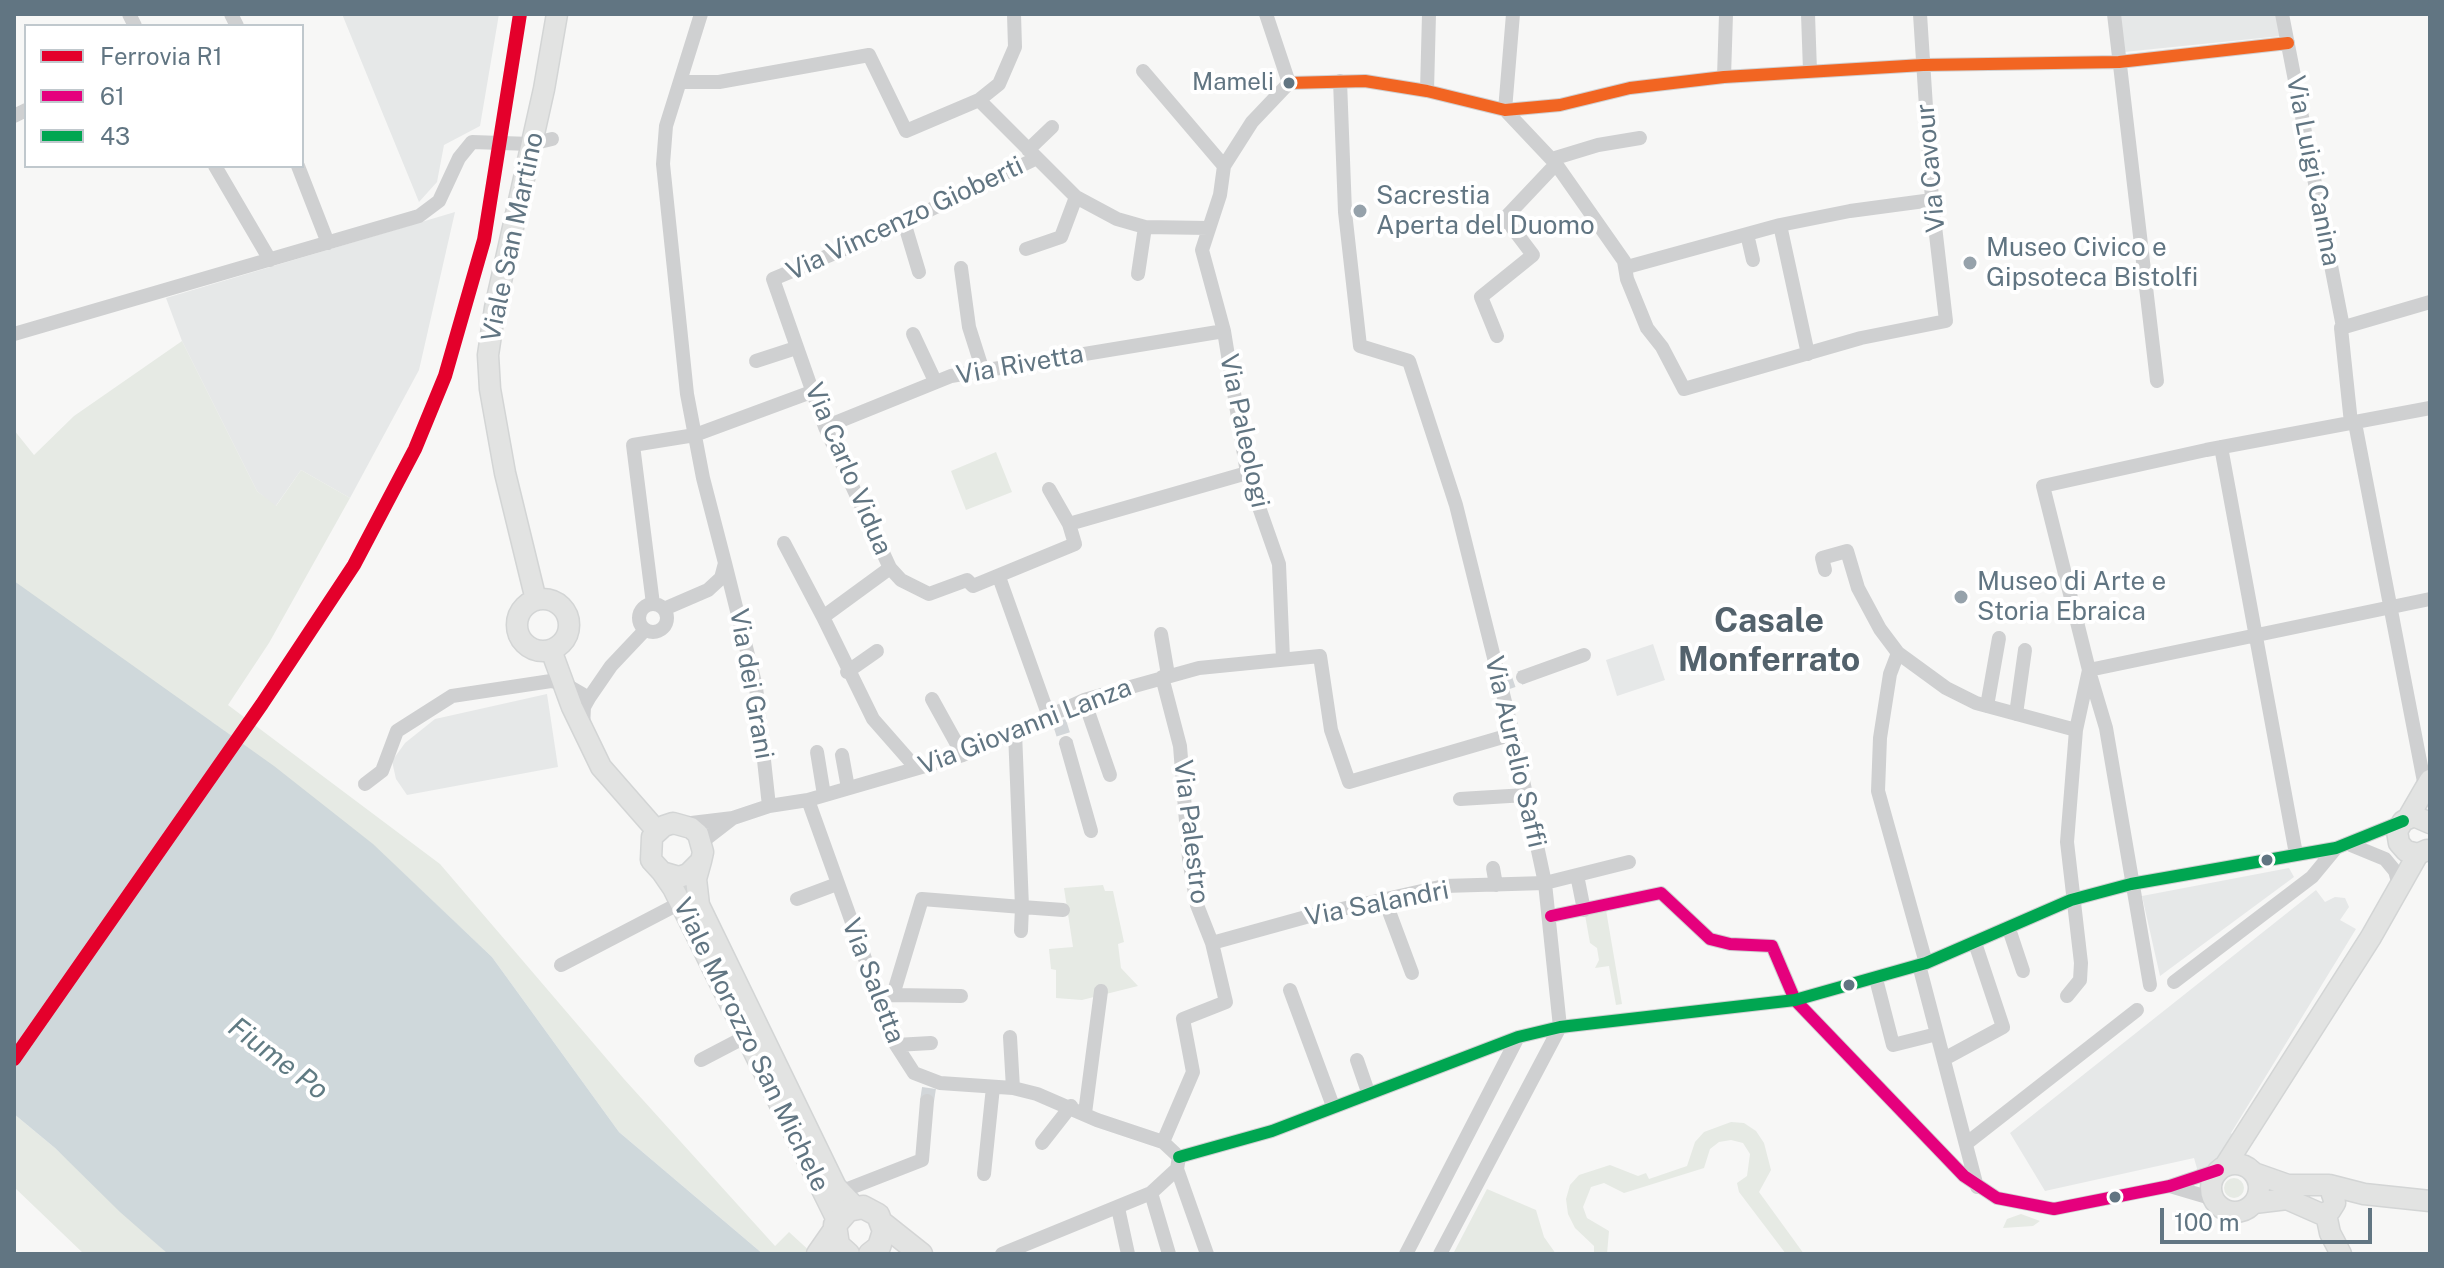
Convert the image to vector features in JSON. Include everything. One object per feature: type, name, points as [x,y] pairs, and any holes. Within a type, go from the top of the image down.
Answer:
[{"type":"main road","name":"Viale San Martino","points":[[536,600],[505,473],[490,389],[488,355],[495,308],[557,14]]},
{"type":"main road","points":[[536,600],[551,600],[567,614],[567,636],[551,650],[536,650],[520,635],[520,614],[536,600]]},
{"type":"main road","points":[[551,650],[584,734],[601,767],[657,831]]},
{"type":"main road","points":[[2428,784],[2397,831],[2422,850],[2245,1139],[2211,1184],[2214,1199],[2233,1212],[2254,1203],[2287,1199],[2316,1214],[2330,1201],[2364,1194],[2430,1201]]},
{"type":"main road","points":[[2406,820],[2420,817],[2430,823]]},
{"type":"main road","points":[[673,823],[683,824],[698,834],[701,851],[696,868],[679,877],[662,872],[649,852],[657,831],[673,823]]},
{"type":"main road","name":"Viale Morozzo San Michele","points":[[701,851],[696,879],[699,905],[842,1213]]},
{"type":"main road","name":"Viale Morozzo San Michele","points":[[662,872],[745,1037],[842,1213]]},
{"type":"main road","points":[[2245,1139],[2251,1170],[2259,1188],[2254,1203]]},
{"type":"main road","points":[[2222,1168],[2251,1170],[2330,1201]]},
{"type":"main road","points":[[2330,1201],[2330,1233],[2341,1254]]},
{"type":"main road","points":[[842,1213],[871,1210],[882,1223],[921,1254]]},
{"type":"main road","points":[[818,1254],[842,1213]]},
{"type":"main road","points":[[842,1213],[838,1245],[848,1254]]},
{"type":"main road","points":[[870,1254],[883,1240],[882,1223]]},
{"type":"street","name":"Via dei Grani","points":[[701,14],[683,82],[666,126],[663,164],[687,394],[703,478],[756,687],[769,806]]},
{"type":"street","points":[[683,82],[719,82],[869,55],[906,131],[979,100],[999,84],[1015,47],[1014,14]]},
{"type":"street","points":[[1266,14],[1289,83]]},
{"type":"street","points":[[1427,91],[1429,14]]},
{"type":"street","points":[[1513,14],[1505,110],[1554,162],[1627,267],[1627,279],[1647,328],[1662,347],[1684,389],[1808,354],[1780,225]]},
{"type":"street","points":[[1724,77],[1726,14]]},
{"type":"street","points":[[1808,14],[1810,71]]},
{"type":"street","name":"Via Cavour","points":[[1808,354],[1861,338],[1946,321],[1932,200],[1920,14]]},
{"type":"street","points":[[2114,14],[2157,381]]},
{"type":"street","name":"Via Luigi Canina","points":[[2282,14],[2342,328],[2353,423],[2428,784]]},
{"type":"street","points":[[979,100],[1076,197],[1117,219],[1152,228],[1208,228],[1220,195],[1224,166],[1252,122],[1289,83],[1340,81],[1427,91],[1505,110],[1560,105],[1630,88],[1724,77],[1923,65],[2119,62],[2288,43]]},
{"type":"street","points":[[1143,71],[1224,166]]},
{"type":"street","name":"Via Aurelio Saffi","points":[[1340,81],[1345,212],[1360,346],[1409,361],[1437,456],[1456,505],[1513,734],[1545,883],[1551,916],[1560,1027]]},
{"type":"street","name":"Via Vincenzo Gioberti","points":[[773,279],[904,222],[1033,154],[1052,127]]},
{"type":"street","points":[[1497,336],[1481,297],[1533,255],[1505,218],[1554,162],[1598,145],[1640,138]]},
{"type":"street","points":[[14,334],[431,210],[445,190],[459,158],[472,142],[531,144],[552,139]]},
{"type":"street","points":[[216,168],[270,260]]},
{"type":"street","points":[[299,168],[328,243]]},
{"type":"street","points":[[1026,249],[1061,237],[1076,197]]},
{"type":"street","points":[[1627,267],[1780,225],[1850,211],[1932,200]]},
{"type":"street","points":[[904,222],[919,272]]},
{"type":"street","points":[[1138,274],[1152,228]]},
{"type":"street","name":"Via Paleologi","points":[[1208,228],[1202,250],[1224,331],[1247,473],[1279,564],[1283,659]]},
{"type":"street","points":[[1747,234],[1753,260]]},
{"type":"street","points":[[961,268],[969,327],[983,371]]},
{"type":"street","name":"Via Carlo Vidua","points":[[773,279],[825,427],[890,568],[901,580],[929,594],[967,580],[973,586],[999,577]]},
{"type":"street","points":[[2342,328],[2430,302]]},
{"type":"street","name":"Via Rivetta","points":[[825,427],[935,381],[1224,331]]},
{"type":"street","points":[[913,334],[935,381]]},
{"type":"street","points":[[756,361],[796,348]]},
{"type":"street","points":[[584,734],[582,719],[589,698],[611,666],[645,630],[662,629],[667,622],[658,606],[633,445],[695,435],[814,391]]},
{"type":"street","points":[[2150,985],[2102,709],[2089,670],[2043,486],[2221,447],[2430,408]]},
{"type":"street","points":[[2221,447],[2296,854]]},
{"type":"street","points":[[1069,524],[1247,473]]},
{"type":"street","points":[[1049,489],[1069,524],[1075,544],[999,577],[1054,716]]},
{"type":"street","points":[[784,543],[873,719],[916,768]]},
{"type":"street","points":[[1825,570],[1822,558],[1847,551],[1858,588],[1880,629],[1898,653],[1946,688],[1987,706],[2076,730]]},
{"type":"street","points":[[645,630],[639,614],[644,606],[658,606],[708,590],[721,578],[725,563]]},
{"type":"street","points":[[823,617],[890,568]]},
{"type":"street","points":[[2089,670],[2430,599]]},
{"type":"street","name":"Via Palestro","points":[[1161,634],[1165,676],[1180,746],[1189,859],[1197,905],[1212,943],[1226,1002],[1183,1019],[1193,1072],[1163,1142]]},
{"type":"street","points":[[1987,706],[1999,638]]},
{"type":"street","points":[[2016,714],[2025,650]]},
{"type":"street","points":[[847,672],[877,651]]},
{"type":"street","points":[[1898,653],[1890,674],[1880,738],[1878,791],[1978,1188]]},
{"type":"street","points":[[1523,677],[1584,655]]},
{"type":"street","name":"Via Giovanni Lanza","points":[[683,824],[733,818],[769,806],[808,800],[963,755],[1084,700],[1199,668],[1320,656],[1331,730],[1349,782],[1513,734]]},
{"type":"street","points":[[2067,996],[2080,980],[2081,963],[2071,900],[2067,842],[2076,730],[2089,670]]},
{"type":"street","points":[[365,784],[382,771],[397,731],[452,696],[551,681],[563,683],[589,698]]},
{"type":"street","points":[[932,699],[963,755]]},
{"type":"street","points":[[1084,700],[1110,775]]},
{"type":"street","points":[[2080,710],[2102,709]]},
{"type":"street","points":[[1015,732],[1021,931]]},
{"type":"street","points":[[1066,743],[1091,831]]},
{"type":"street","points":[[817,752],[824,795]]},
{"type":"street","points":[[842,755],[848,788]]},
{"type":"street","points":[[1460,799],[1526,795]]},
{"type":"street","name":"Via Saletta","points":[[808,800],[837,884],[886,995],[896,1045],[929,1090]]},
{"type":"street","name":"Via Giovanni Lanza","points":[[701,851],[733,818]]},
{"type":"street","points":[[2174,982],[2312,877],[2344,846],[2406,820]]},
{"type":"street","points":[[1002,1254],[1151,1193],[1178,1163],[1272,1131],[1518,1037],[1560,1027],[1795,1000],[1922,964],[2071,900],[2131,884],[2344,846],[2379,843],[2422,850]]},
{"type":"street","points":[[2344,846],[2385,859],[2395,871],[2400,890]]},
{"type":"street","name":"Via Salandri","points":[[1212,943],[1384,898],[1444,886],[1545,883],[1629,862]]},
{"type":"street","points":[[1493,868],[1496,885]]},
{"type":"street","points":[[1577,875],[1584,910]]},
{"type":"street","points":[[797,899],[837,884]]},
{"type":"street","points":[[1551,916],[1661,893],[1710,939],[1730,944],[1772,946],[1795,1000],[1978,1188],[2021,1206],[2054,1209],[2170,1186],[2222,1168]]},
{"type":"street","points":[[1384,898],[1412,973]]},
{"type":"street","points":[[961,996],[886,995],[922,899],[1063,910]]},
{"type":"street","points":[[561,965],[680,903]]},
{"type":"street","points":[[2009,929],[2023,971]]},
{"type":"street","points":[[1944,1059],[2003,1027],[1975,943]]},
{"type":"street","points":[[1876,979],[1893,1045],[1937,1034]]},
{"type":"street","points":[[1290,990],[1333,1106]]},
{"type":"street","points":[[1085,1113],[1101,991]]},
{"type":"street","points":[[1967,1143],[2137,1010]]},
{"type":"street","points":[[1440,1254],[1560,1027]]},
{"type":"street","points":[[701,1060],[745,1037]]},
{"type":"street","points":[[1010,1037],[1013,1088]]},
{"type":"street","points":[[1406,1254],[1518,1037]]},
{"type":"street","points":[[896,1045],[931,1043]]},
{"type":"street","points":[[1357,1060],[1368,1092]]},
{"type":"street","points":[[984,1174],[993,1087]]},
{"type":"street","points":[[842,1213],[922,1160],[929,1090],[1013,1088],[1071,1106],[1097,1120],[1163,1142],[1178,1163],[1207,1254]]},
{"type":"street","points":[[1042,1143],[1071,1106]]},
{"type":"street","points":[[2170,1186],[2214,1199]]},
{"type":"street","points":[[1151,1193],[1169,1254]]},
{"type":"street","points":[[1118,1208],[1128,1254]]},
{"type":"shaded area","points":[[342,14],[499,14],[480,126],[444,145],[437,182],[419,202]]},
{"type":"shaded area","points":[[2120,14],[2276,14],[2281,36],[2124,52]]},
{"type":"shaded area","points":[[455,212],[419,370],[350,498],[301,470],[275,507],[257,491],[182,341],[166,298]]},
{"type":"shaded area","points":[[182,341],[257,491],[276,506],[301,470],[350,498],[269,643],[228,705],[440,864],[624,1079],[775,1246],[789,1232],[813,1254],[763,1254],[619,1132],[492,957],[372,844],[212,722],[14,998],[14,430],[34,455],[74,416]]},
{"type":"shaded area","points":[[996,452],[1012,492],[966,510],[951,471]]},
{"type":"shaded area","points":[[1653,644],[1665,680],[1617,696],[1606,660]]},
{"type":"shaded area","points":[[547,694],[558,767],[407,795],[396,779],[392,761],[405,743],[435,719]]},
{"type":"shaded area","points":[[2289,868],[2294,877],[2160,976],[2142,896]]},
{"type":"shaded area","points":[[1103,885],[1105,891],[1113,891],[1124,942],[1118,944],[1121,968],[1138,986],[1082,1000],[1056,998],[1056,970],[1051,969],[1049,949],[1073,947],[1064,888]]},
{"type":"shaded area","points":[[2316,890],[2325,902],[2335,897],[2345,898],[2349,907],[2340,920],[2356,929],[2231,1133],[2234,1137],[2218,1164],[2198,1172],[2194,1158],[2045,1191],[2010,1133]]},
{"type":"shaded area","points":[[1606,910],[1622,1004],[1616,1005],[1609,966],[1595,968],[1599,960],[1597,948],[1590,943],[1585,915]]},
{"type":"shaded area","points":[[14,1114],[55,1148],[168,1254],[84,1254],[14,1187]]},
{"type":"shaded area","points":[[1731,1122],[1744,1123],[1756,1131],[1764,1143],[1771,1170],[1759,1192],[1804,1254],[1786,1254],[1739,1192],[1737,1183],[1747,1176],[1750,1154],[1743,1143],[1731,1140],[1719,1142],[1710,1149],[1704,1168],[1624,1193],[1604,1183],[1591,1187],[1583,1207],[1587,1218],[1609,1231],[1607,1254],[1594,1254],[1594,1246],[1575,1228],[1568,1214],[1566,1199],[1570,1185],[1579,1175],[1610,1165],[1638,1176],[1646,1173],[1649,1179],[1687,1166],[1695,1142],[1704,1132]]},
{"type":"shaded area","points":[[2234,1178],[2241,1181],[2244,1188],[2241,1195],[2234,1198],[2227,1195],[2224,1188],[2227,1181]]},
{"type":"shaded area","points":[[1487,1189],[1536,1210],[1544,1237],[1556,1254],[1453,1254]]},
{"type":"shaded area","points":[[2021,1214],[2040,1221],[2033,1226],[2003,1228],[2007,1219]]},
{"type":"water","name":"Fiume Po","points":[[14,581],[274,766],[373,844],[492,957],[619,1132],[763,1254],[168,1254],[120,1212],[55,1148],[14,1114]]},
{"type":"tunnel","points":[[1500,685],[1523,677]]},
{"type":"tunnel","points":[[1059,721],[1066,743]]},
{"type":"tunnel","points":[[927,1101],[929,1088]]},
{"type":"rail line","name":"R1","points":[[14,1059],[262,704],[354,565],[415,449],[445,376],[484,240],[520,14]]},
{"type":"transit line","points":[[1289,83],[1365,81],[1427,91],[1505,110],[1560,105],[1630,88],[1724,77],[1923,65],[2119,62],[2288,43]]},
{"type":"transit line","name":"43","points":[[1179,1157],[1272,1131],[1518,1037],[1560,1027],[1795,1000],[1926,963],[2071,900],[2131,884],[2336,848],[2403,821]]},
{"type":"transit line","name":"61","points":[[1551,916],[1661,893],[1710,939],[1730,944],[1772,946],[1795,1000],[1964,1176],[1997,1198],[2054,1209],[2170,1186],[2218,1170]]},
{"type":"place","name":"Mameli","points":[[1289,83]]},
{"type":"place","name":"Sacrestia Aperta del Duomo","points":[[1360,211]]},
{"type":"place","name":"Museo Civico e Gipsoteca Bistolfi","points":[[1970,263]]},
{"type":"place","name":"Museo di Arte e Storia Ebraica","points":[[1961,597]]},
{"type":"district","name":"Casale Monferrato","points":[[1769,642]]}]
